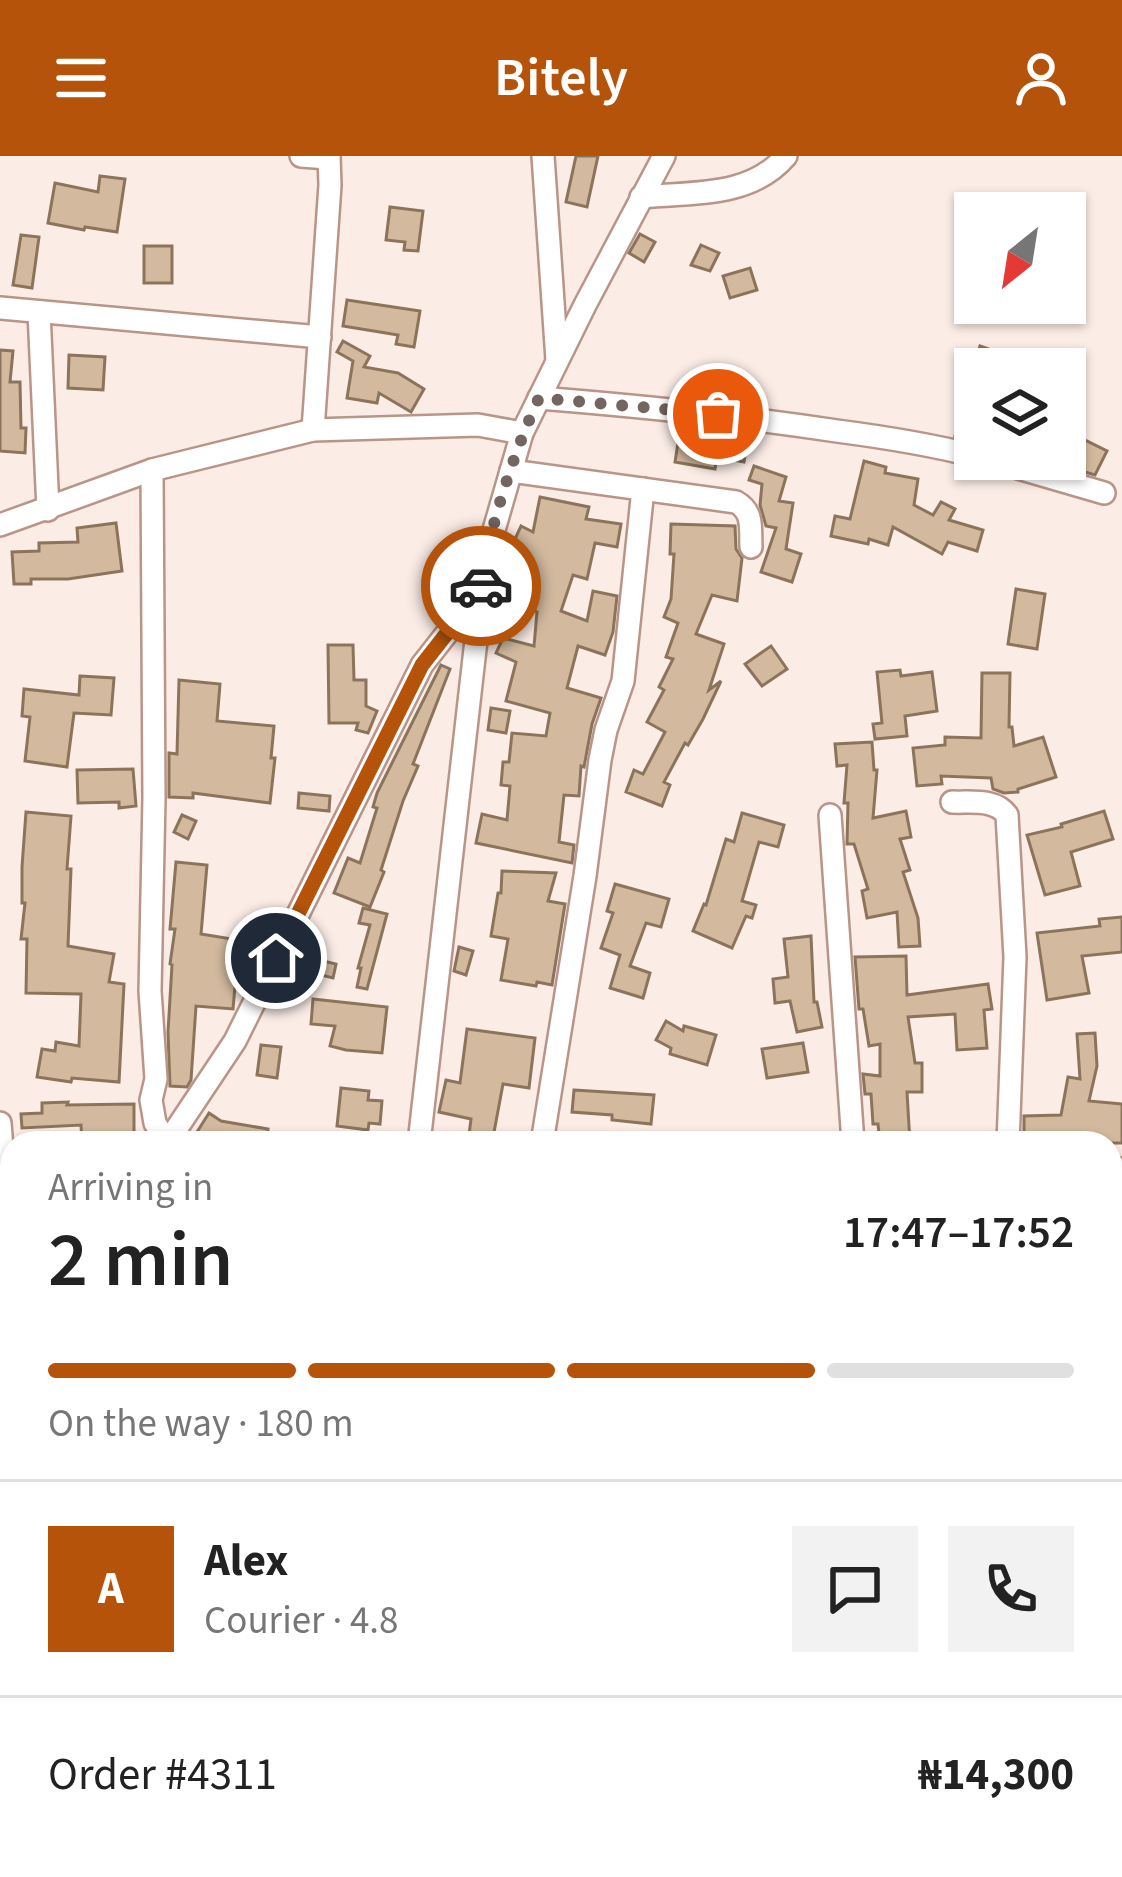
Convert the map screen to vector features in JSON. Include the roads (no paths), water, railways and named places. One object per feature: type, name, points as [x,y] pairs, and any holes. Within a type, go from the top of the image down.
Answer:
[{"type":"street","points":[[301,156],[329,157],[314,430]]},
{"type":"street","points":[[543,156],[557,361]]},
{"type":"street","points":[[419,1131],[484,561],[522,433],[664,156]]},
{"type":"street","points":[[640,197],[744,187],[786,156]]},
{"type":"street","points":[[0,308],[320,337]]},
{"type":"street","points":[[39,312],[48,509]]},
{"type":"street","points":[[539,398],[726,415],[954,451]]},
{"type":"street","points":[[0,525],[152,470],[314,430],[478,425],[522,433]]},
{"type":"street","points":[[152,470],[150,991],[155,1079],[151,1100],[160,1131]]},
{"type":"street","points":[[511,471],[736,502],[750,518],[751,547]]},
{"type":"street","points":[[1059,480],[1104,493]]},
{"type":"street","points":[[544,1131],[600,760],[623,680],[644,489]]},
{"type":"street","points":[[175,1131],[235,1041],[422,665],[451,628],[476,622]]},
{"type":"street","points":[[952,802],[988,803],[1007,815],[1015,957],[1008,1131]]},
{"type":"street","points":[[830,815],[853,1131]]}]
